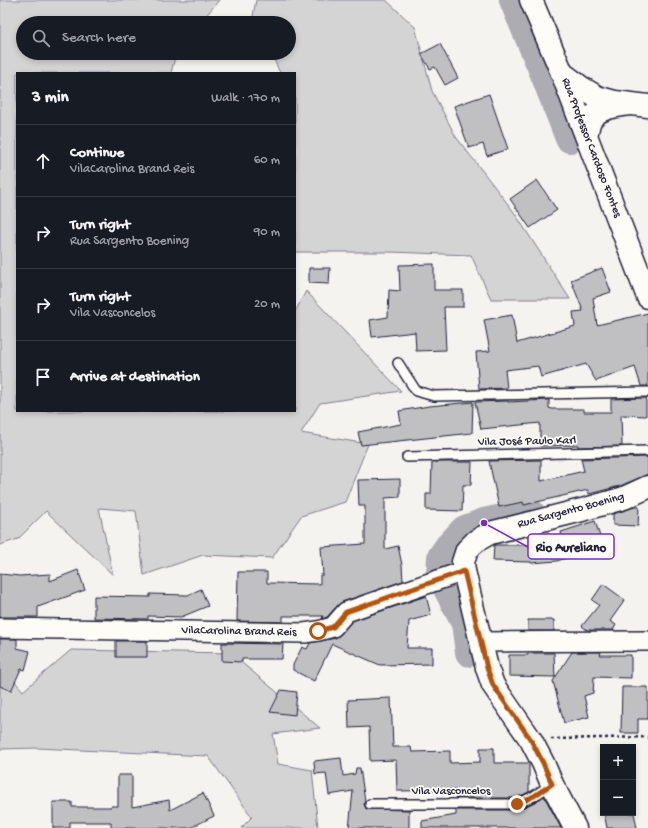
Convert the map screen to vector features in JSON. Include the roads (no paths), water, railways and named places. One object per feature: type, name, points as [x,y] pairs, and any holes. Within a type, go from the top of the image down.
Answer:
[{"type":"street","name":"Rua Professor Cardoso Fontes","points":[[531,0],[562,73],[648,297]]},
{"type":"street","points":[[562,73],[597,97],[638,105]]},
{"type":"street","points":[[586,136],[590,121],[599,112],[610,107],[638,105]]},
{"type":"street","name":"Rua Sargento Boening","points":[[575,828],[531,740],[493,685],[480,642],[463,571],[463,562],[467,550],[476,541],[490,533],[624,498],[648,487]]},
{"type":"street","name":"VilaCarolina Brand Reis","points":[[0,628],[304,633],[333,627],[346,612],[463,571]]},
{"type":"street","points":[[480,642],[648,641]]},
{"type":"lane","points":[[398,363],[416,391],[434,396],[648,392]]},
{"type":"lane","name":"Vila José Paulo Karl","points":[[407,457],[648,451]]},
{"type":"lane","name":"Vila Vasconcelos","points":[[370,804],[517,804],[534,796],[552,784]]},
{"type":"waterway","points":[[514,0],[570,138]]},
{"type":"waterway","points":[[470,652],[466,623],[441,575],[442,557],[465,530],[484,523],[530,513]]},
{"type":"place","name":"Rio Aureliano","points":[[484,523]]}]
